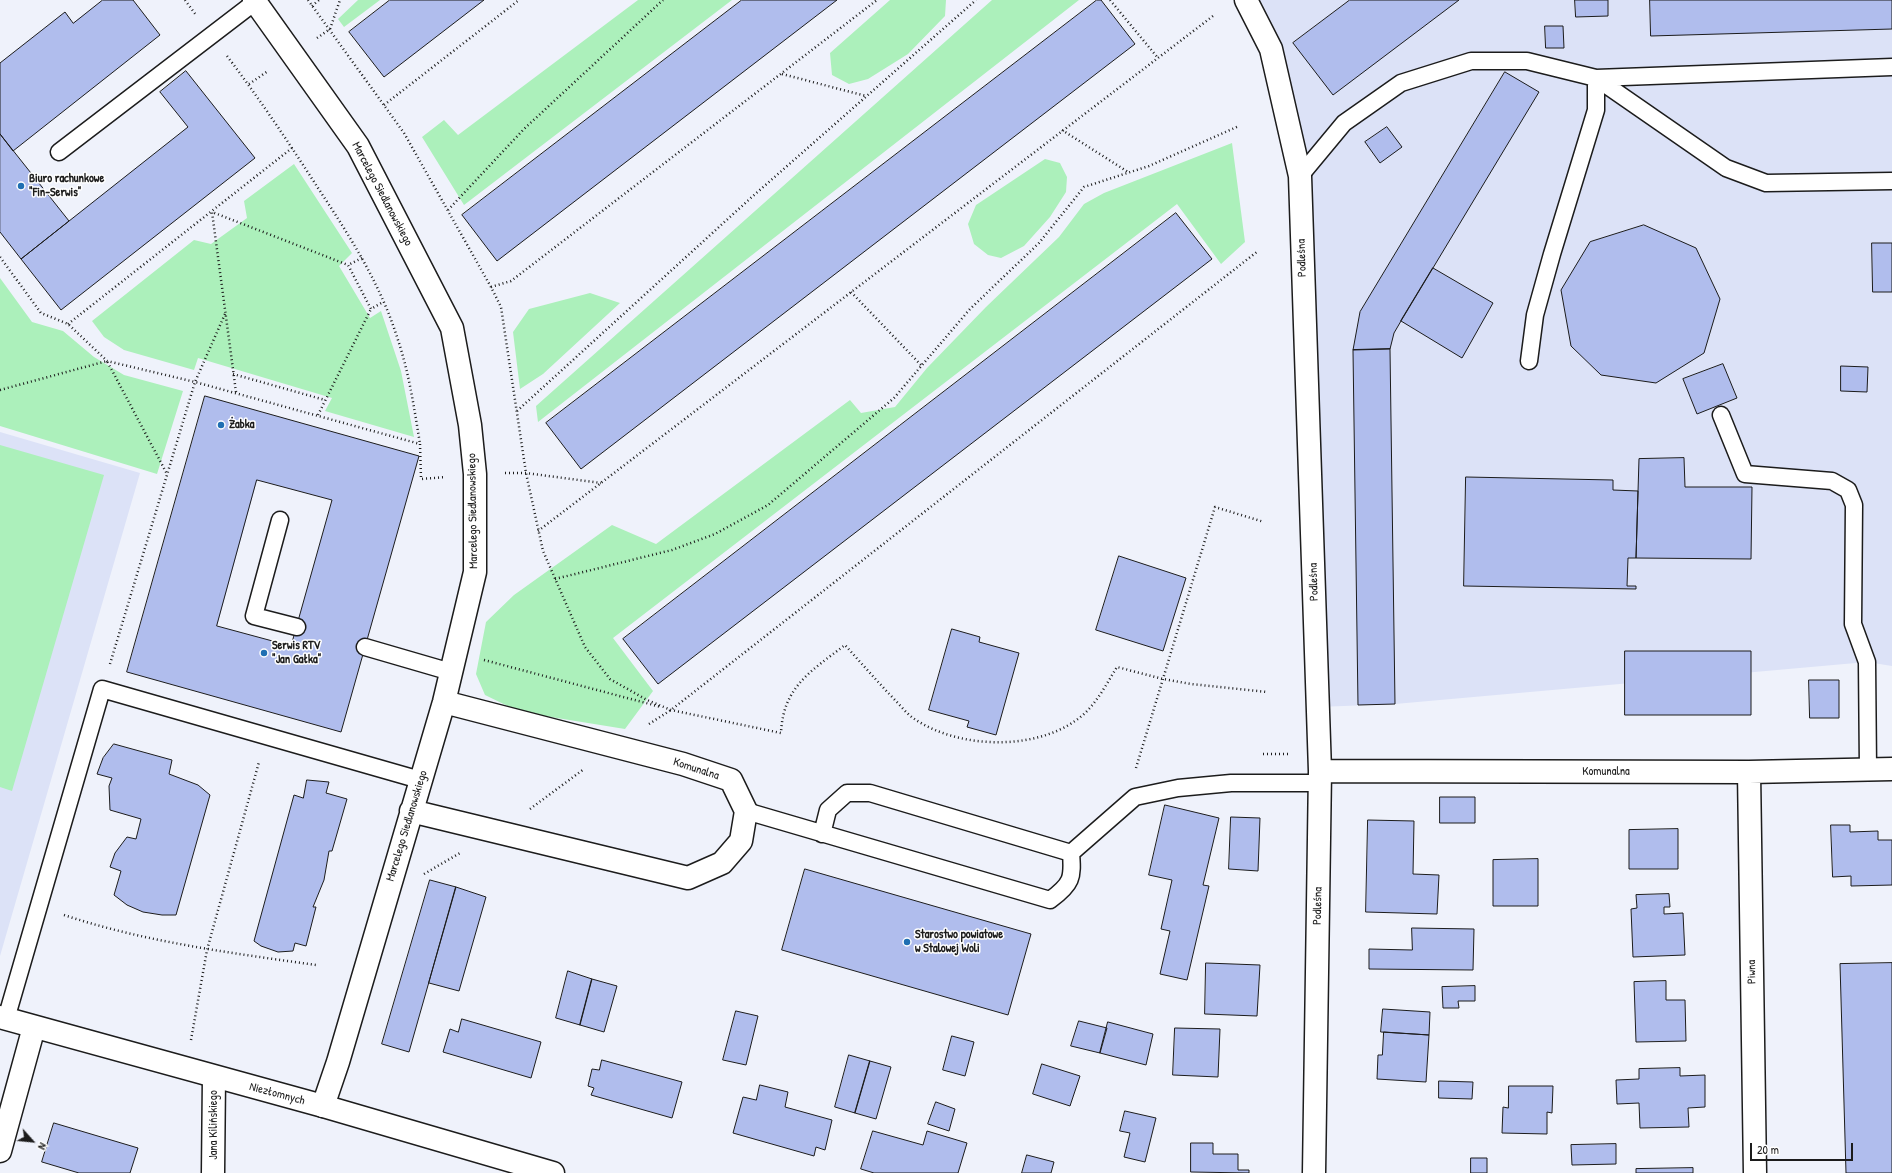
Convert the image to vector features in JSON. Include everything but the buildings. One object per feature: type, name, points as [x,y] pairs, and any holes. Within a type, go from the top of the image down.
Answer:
[{"type":"street","name":"Podleśna","points":[[1246,0],[1271,49],[1300,176],[1320,777],[1314,1173]]},
{"type":"street","name":"Marcelego Siedlanowskiego","points":[[255,1],[358,146],[452,328],[470,425],[475,474],[475,572],[444,702],[338,1062],[323,1106]]},
{"type":"street","name":"Komunalna","points":[[444,702],[683,764],[731,780],[746,811]]},
{"type":"street","name":"Komunalna","points":[[1320,777],[1892,769]]},
{"type":"street","name":"Piwna","points":[[1749,772],[1755,1173]]},
{"type":"street","points":[[411,811],[688,878],[722,863],[741,841],[746,811]]},
{"type":"street","name":"Niezłomnych","points":[[3,1018],[34,1028],[323,1106],[553,1173]]},
{"type":"street","points":[[0,1151],[34,1028]]},
{"type":"street","name":"Jana Kilińskiego","points":[[214,1077],[214,1173]]},
{"type":"lane","points":[[59,152],[255,1]]},
{"type":"lane","points":[[1300,176],[1344,123],[1401,83],[1471,61],[1527,60],[1596,78],[1892,67]]},
{"type":"lane","points":[[1596,78],[1726,168],[1766,183],[1892,181]]},
{"type":"lane","points":[[1529,361],[1535,315],[1539,300],[1596,110],[1596,78]]},
{"type":"lane","points":[[1721,415],[1744,474],[1832,481],[1848,490],[1854,505],[1853,624],[1867,662],[1868,769]]},
{"type":"lane","points":[[280,520],[254,616],[297,627]]},
{"type":"lane","points":[[364,647],[453,662]]},
{"type":"lane","points":[[3,1018],[39,907],[102,690],[420,780]]},
{"type":"lane","points":[[1071,853],[1135,797],[1178,788],[1320,777]]},
{"type":"lane","points":[[822,834],[828,810],[847,793],[870,793],[1071,853]]},
{"type":"lane","points":[[746,811],[1050,900],[1062,891],[1073,874],[1071,853]]},
{"type":"path","points":[[185,0],[249,84],[292,148],[362,258],[397,336],[411,384],[420,444],[421,479],[475,474],[526,473],[602,483]]},
{"type":"path","points":[[308,0],[404,133],[491,286],[501,307],[526,473],[538,531],[543,551],[585,647],[610,679],[647,700],[671,710]]},
{"type":"path","points":[[312,6],[319,0]]},
{"type":"path","points":[[330,29],[340,0]]},
{"type":"path","points":[[384,105],[519,0]]},
{"type":"path","points":[[448,210],[524,129],[664,0]]},
{"type":"path","points":[[491,286],[511,281],[877,0]]},
{"type":"path","points":[[517,411],[753,196],[976,0]]},
{"type":"path","points":[[1110,0],[1158,58]]},
{"type":"path","points":[[538,531],[1213,16]]},
{"type":"path","points":[[781,74],[867,96]]},
{"type":"path","points":[[555,579],[672,550],[715,534],[768,505],[894,398],[970,309],[1039,243],[1084,187],[1149,166],[1239,126]]},
{"type":"path","points":[[1062,130],[1129,172]]},
{"type":"path","points":[[68,324],[292,148]]},
{"type":"path","points":[[212,212],[348,265],[371,309]]},
{"type":"path","points":[[212,212],[236,392]]},
{"type":"path","points":[[417,877],[497,832],[615,746],[671,710],[1258,251]]},
{"type":"path","points":[[0,257],[41,313],[68,324],[107,361],[167,474]]},
{"type":"path","points":[[348,265],[362,258]]},
{"type":"path","points":[[851,292],[921,365]]},
{"type":"path","points":[[318,415],[371,309],[383,302]]},
{"type":"path","points":[[102,690],[195,382],[225,313]]},
{"type":"path","points":[[0,390],[107,361],[236,392],[420,444]]},
{"type":"path","points":[[233,374],[325,400]]},
{"type":"path","points":[[1136,768],[1215,507],[1264,522]]},
{"type":"path","points":[[453,662],[781,733],[782,717],[789,698],[804,676],[845,645],[913,718],[938,731],[975,741],[1016,743],[1061,729],[1084,714],[1102,693],[1117,667],[1163,679],[1191,684],[1267,692]]},
{"type":"path","points":[[190,1044],[207,950],[266,736]]},
{"type":"path","points":[[39,907],[94,925],[207,950],[316,965]]},
{"type":"shaded area","points":[[1246,0],[1892,0],[1892,666],[1867,662],[1395,704],[1318,707],[1300,176]]},
{"type":"shaded area","points":[[0,432],[140,473],[0,956]]},
{"type":"green space","points":[[358,0],[380,0],[344,27],[338,19]]},
{"type":"green space","points":[[638,0],[732,0],[464,205],[422,137],[444,120],[458,135]]},
{"type":"green space","points":[[890,0],[946,0],[945,16],[908,54],[868,79],[849,84],[832,75],[830,53]]},
{"type":"green space","points":[[992,0],[1079,0],[538,422],[536,406]]},
{"type":"green space","points":[[1232,143],[1245,242],[1221,264],[1177,204],[613,638],[653,691],[625,729],[520,712],[485,695],[476,674],[486,622],[514,595],[612,525],[656,544],[850,400],[861,413],[895,407],[927,368],[986,307],[1059,237],[1084,204],[1104,193]]},
{"type":"green space","points":[[1045,159],[1060,163],[1067,177],[1066,192],[1050,217],[1024,246],[1001,258],[988,255],[974,244],[968,224],[976,205]]},
{"type":"green space","points":[[294,164],[352,253],[339,266],[370,318],[381,311],[401,371],[414,437],[325,411],[332,398],[198,358],[194,370],[124,350],[104,337],[92,321],[194,240],[211,244],[247,218],[244,201]]},
{"type":"green space","points":[[0,278],[32,322],[63,331],[94,357],[124,375],[183,391],[157,474],[0,426]]},
{"type":"green space","points":[[590,293],[620,303],[543,374],[520,389],[513,332],[529,309]]},
{"type":"green space","points":[[0,445],[104,475],[12,791],[0,787]]},
{"type":"place","name":"Biuro rachunkowe \"Fin-Serwis\"","points":[[21,186]]},
{"type":"place","name":"Żabka","points":[[221,425]]},
{"type":"place","name":"Serwis RTV \"Jan Gałka\"","points":[[264,653]]},
{"type":"place","name":"Starostwo powiatowe w Stalowej Woli","points":[[907,942]]}]
